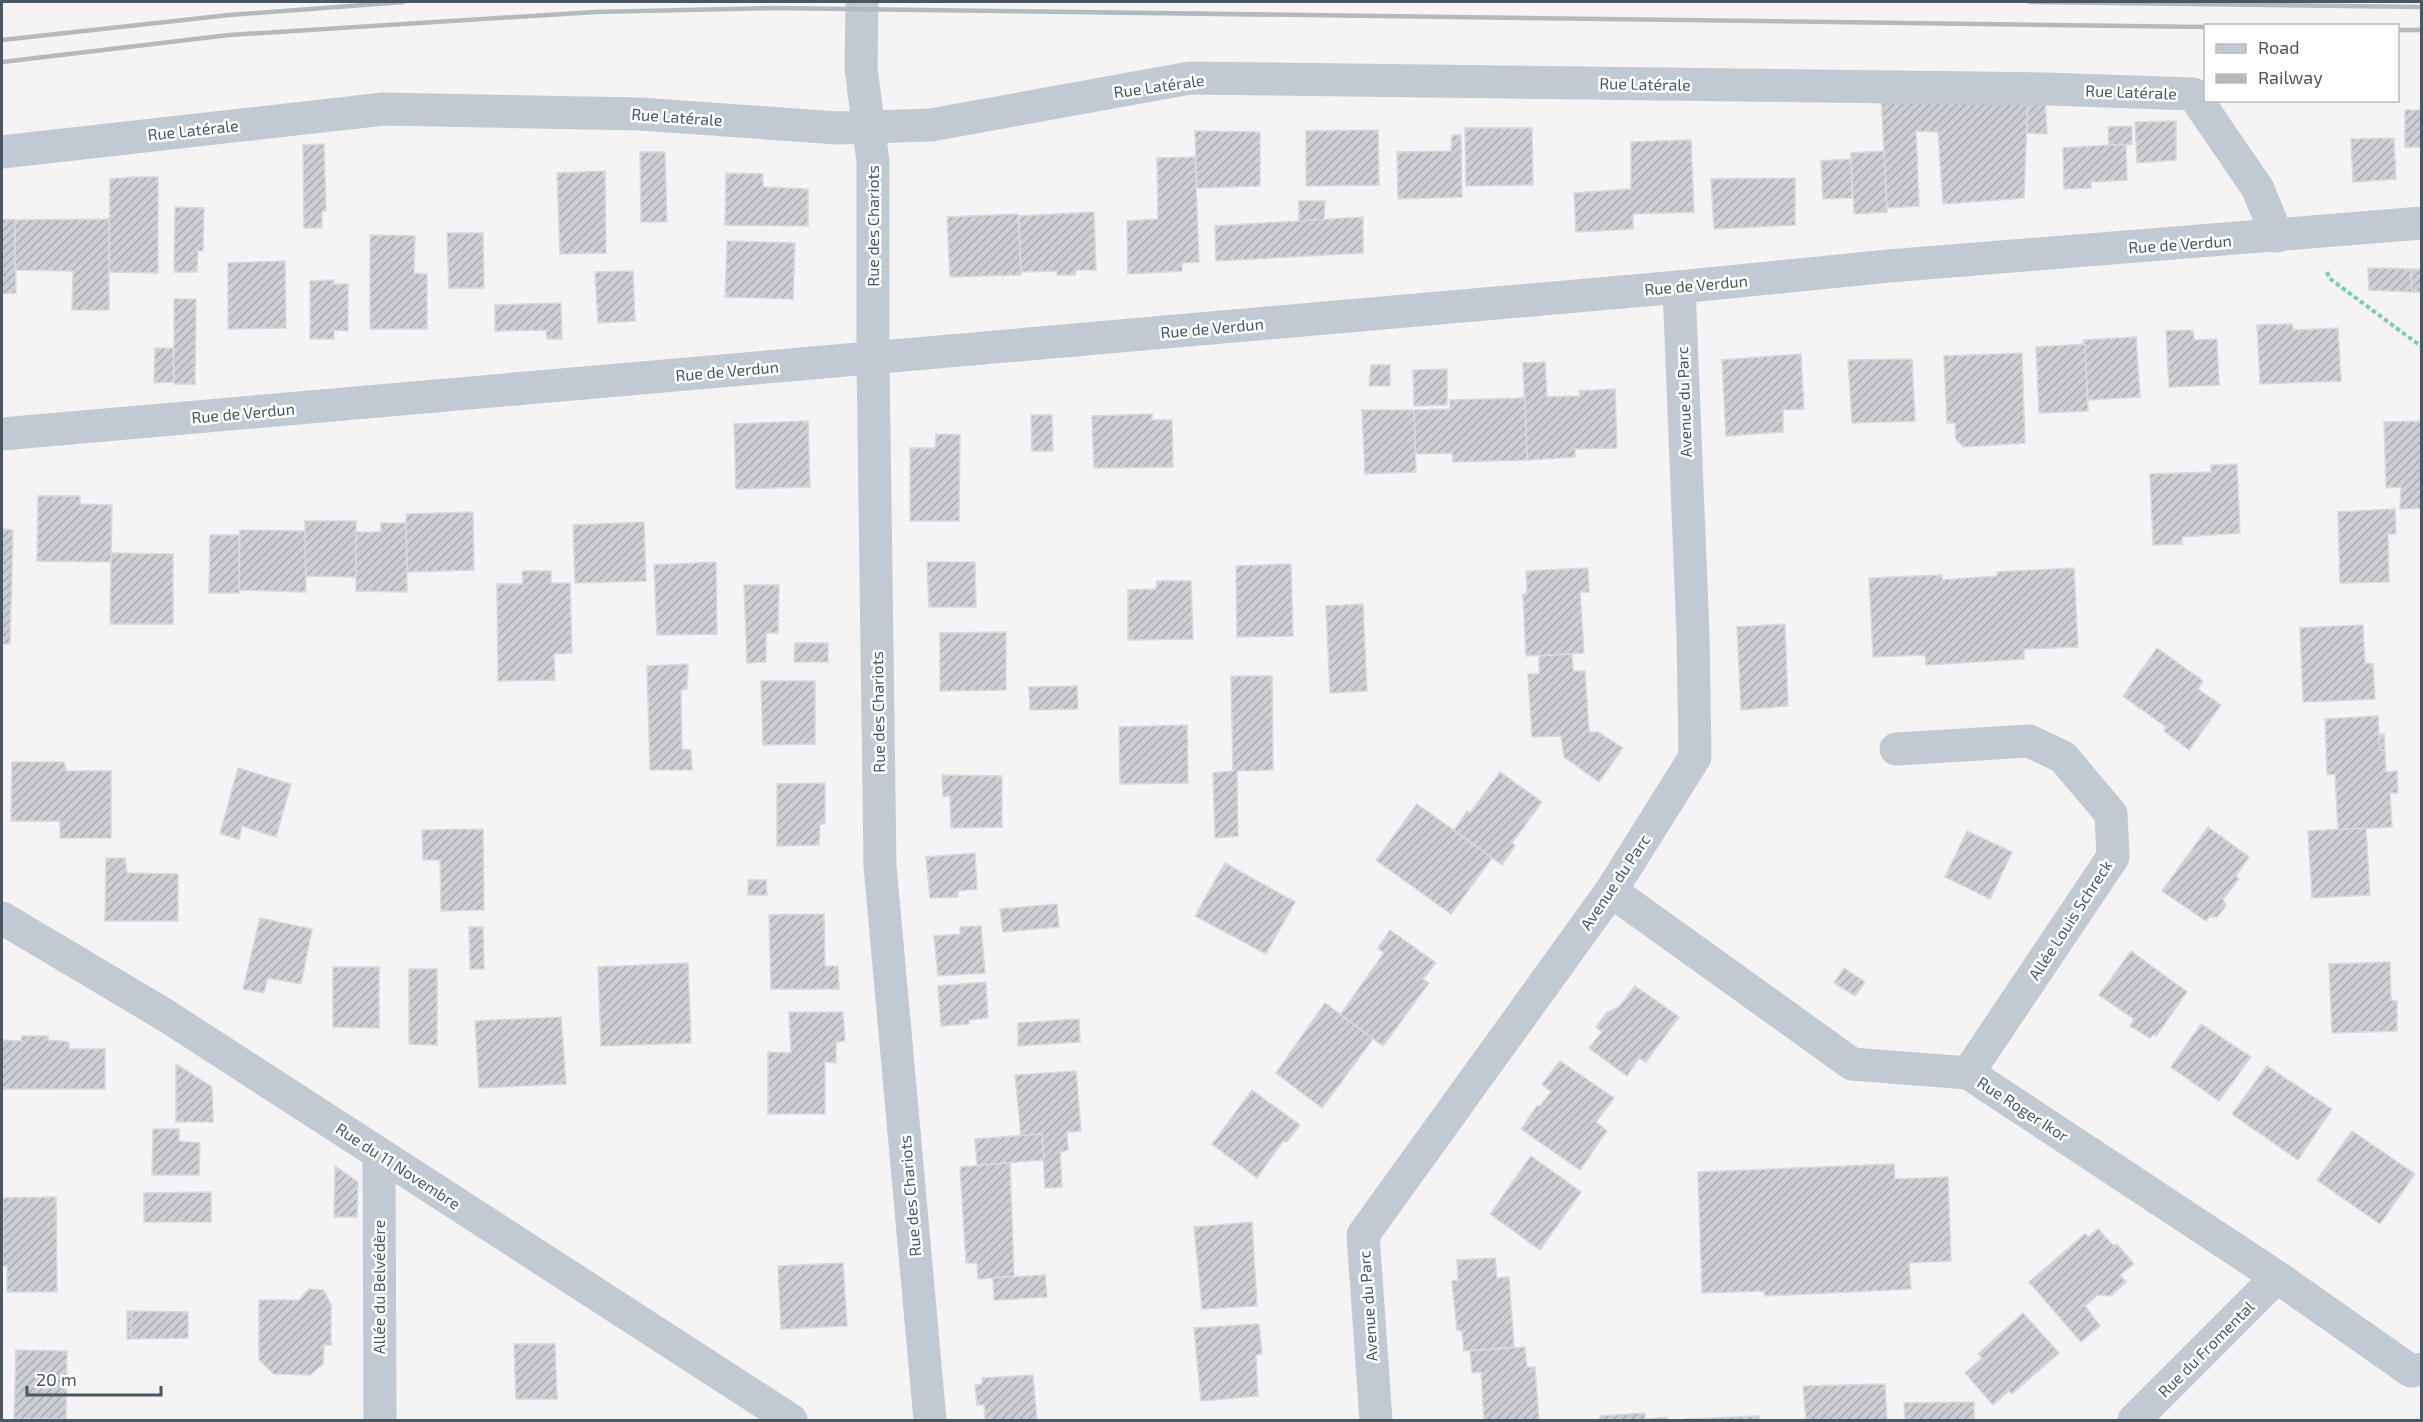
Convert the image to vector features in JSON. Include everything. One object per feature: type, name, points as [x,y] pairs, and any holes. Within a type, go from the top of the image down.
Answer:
[{"type":"street","name":"Rue des Chariots","points":[[862,2],[861,68],[873,162],[873,358],[880,866],[930,1420]]},
{"type":"street","name":"Rue Latérale","points":[[2,153],[384,109],[640,114],[838,128],[931,125],[1190,78],[2023,89],[2193,94],[2258,189],[2277,236]]},
{"type":"street","name":"Rue de Verdun","points":[[2,434],[1679,287],[1889,266],[2421,223]]},
{"type":"street","name":"Avenue du Parc","points":[[1376,1420],[1363,1235],[1611,891],[1695,757],[1693,635],[1679,287]]},
{"type":"street","name":"Allée Louis Schreck","points":[[1896,749],[2029,741],[2063,757],[2111,814],[2113,857],[1968,1073]]},
{"type":"street","name":"Rue Roger Ikor","points":[[1611,891],[1852,1064],[1968,1073],[2277,1277],[2411,1371],[2421,1369]]},
{"type":"street","name":"Rue du 11 Novembre","points":[[2,918],[165,1015],[791,1420]]},
{"type":"street","name":"Allée du Belvédère","points":[[379,1154],[380,1420]]},
{"type":"street","name":"Rue du Fromental","points":[[2134,1420],[2277,1277]]},
{"type":"path","points":[[2317,232],[2328,278],[2421,347]]},
{"type":"building","points":[[1881,95],[2028,97],[2024,198],[1943,204],[1938,132],[1916,131],[1919,206],[1887,208]]},
{"type":"building","points":[[2028,97],[2045,97],[2047,134],[2027,133]]},
{"type":"building","points":[[2405,110],[2422,110],[2422,147],[2405,147]]},
{"type":"building","points":[[2176,121],[2176,160],[2137,163],[2135,122]]},
{"type":"building","points":[[2132,126],[2132,144],[2109,145],[2108,127]]},
{"type":"building","points":[[1465,128],[1532,128],[1533,185],[1466,186]]},
{"type":"building","points":[[1378,130],[1379,185],[1306,186],[1306,131]]},
{"type":"building","points":[[1195,131],[1260,132],[1260,186],[1197,188]]},
{"type":"building","points":[[1452,135],[1461,135],[1462,197],[1398,199],[1397,152],[1451,151]]},
{"type":"building","points":[[2394,138],[2396,179],[2353,182],[2351,139]]},
{"type":"building","points":[[1691,140],[1694,212],[1633,214],[1633,229],[1576,232],[1574,193],[1631,189],[1631,142]]},
{"type":"building","points":[[324,144],[326,211],[322,211],[322,228],[304,228],[303,145]]},
{"type":"building","points":[[2126,145],[2127,180],[2091,182],[2091,188],[2064,189],[2063,148]]},
{"type":"building","points":[[1884,151],[1887,212],[1854,214],[1851,153]]},
{"type":"building","points":[[640,152],[665,152],[667,222],[641,222]]},
{"type":"building","points":[[1195,157],[1199,262],[1182,263],[1182,271],[1128,274],[1127,221],[1158,219],[1157,158]]},
{"type":"building","points":[[1851,159],[1852,198],[1823,199],[1821,161]]},
{"type":"building","points":[[605,171],[606,253],[560,254],[557,173]]},
{"type":"building","points":[[726,173],[763,174],[763,187],[808,189],[808,226],[725,225]]},
{"type":"building","points":[[158,177],[158,273],[109,272],[110,179]]},
{"type":"building","points":[[1795,178],[1795,225],[1714,229],[1711,179]]},
{"type":"building","points":[[1299,201],[1325,201],[1324,220],[1299,221]]},
{"type":"building","points":[[175,207],[204,208],[203,251],[198,251],[197,272],[174,272]]},
{"type":"building","points":[[1094,212],[1096,270],[1076,270],[1075,275],[1057,275],[1057,271],[1021,272],[1019,216]]},
{"type":"building","points":[[1018,214],[1021,275],[950,277],[947,217]]},
{"type":"building","points":[[1363,217],[1363,253],[1216,261],[1215,226]]},
{"type":"building","points":[[2,219],[15,220],[16,293],[2,294]]},
{"type":"building","points":[[109,219],[109,310],[72,310],[73,271],[15,270],[15,220]]},
{"type":"building","points":[[447,233],[483,233],[484,288],[449,288]]},
{"type":"building","points":[[370,235],[415,236],[414,273],[427,274],[427,329],[370,329]]},
{"type":"building","points":[[727,241],[795,243],[793,299],[725,297]]},
{"type":"building","points":[[285,261],[286,328],[228,329],[228,263]]},
{"type":"building","points":[[2368,268],[2411,269],[2412,292],[2369,290]]},
{"type":"building","points":[[2411,269],[2422,269],[2422,292],[2412,292]]},
{"type":"building","points":[[633,271],[635,321],[598,323],[595,272]]},
{"type":"building","points":[[334,280],[334,284],[348,284],[348,331],[334,330],[334,339],[310,339],[310,281]]},
{"type":"building","points":[[174,299],[196,299],[195,384],[174,384]]},
{"type":"building","points":[[561,303],[562,339],[547,339],[546,330],[495,331],[495,305]]},
{"type":"building","points":[[2292,324],[2293,329],[2298,330],[2338,328],[2341,381],[2260,384],[2257,325]]},
{"type":"building","points":[[2193,330],[2194,340],[2217,339],[2219,385],[2169,387],[2166,331]]},
{"type":"building","points":[[2136,337],[2140,397],[2088,400],[2083,340]]},
{"type":"building","points":[[2085,344],[2088,411],[2039,413],[2036,347]]},
{"type":"building","points":[[155,348],[173,348],[174,382],[154,383]]},
{"type":"building","points":[[2022,353],[2025,443],[1964,447],[1956,440],[1955,423],[1947,423],[1944,356]]},
{"type":"building","points":[[1801,354],[1804,409],[1783,410],[1783,432],[1726,436],[1722,360]]},
{"type":"building","points":[[1912,359],[1915,421],[1852,423],[1848,360]]},
{"type":"building","points":[[1545,362],[1547,397],[1580,396],[1579,391],[1615,389],[1617,448],[1575,449],[1575,457],[1527,460],[1523,363]]},
{"type":"building","points":[[1371,365],[1390,365],[1390,386],[1369,386]]},
{"type":"building","points":[[1447,369],[1447,405],[1414,406],[1413,370]]},
{"type":"building","points":[[1525,398],[1527,460],[1453,462],[1452,453],[1415,454],[1414,410],[1450,409],[1450,400]]},
{"type":"building","points":[[1362,410],[1414,410],[1416,472],[1365,474]]},
{"type":"building","points":[[1152,414],[1152,420],[1172,420],[1173,467],[1094,468],[1092,416]]},
{"type":"building","points":[[1031,415],[1052,415],[1053,451],[1032,451]]},
{"type":"building","points":[[808,421],[810,487],[736,489],[734,424]]},
{"type":"building","points":[[2422,421],[2422,508],[2400,509],[2401,487],[2386,488],[2384,422]]},
{"type":"building","points":[[936,434],[960,435],[959,521],[910,521],[910,448],[935,448]]},
{"type":"building","points":[[2237,464],[2240,533],[2182,537],[2182,544],[2153,545],[2150,474],[2211,472],[2211,465]]},
{"type":"building","points":[[38,496],[80,496],[80,504],[112,505],[111,562],[37,561]]},
{"type":"building","points":[[2395,509],[2396,534],[2388,534],[2389,582],[2340,583],[2338,512]]},
{"type":"building","points":[[473,512],[474,570],[407,572],[406,514]]},
{"type":"building","points":[[305,521],[356,521],[356,577],[305,576]]},
{"type":"building","points":[[644,522],[646,581],[575,583],[573,525]]},
{"type":"building","points":[[381,523],[406,523],[407,592],[356,591],[356,532],[381,532]]},
{"type":"building","points":[[2,529],[13,530],[10,644],[2,644]]},
{"type":"building","points":[[240,530],[305,531],[306,592],[239,590]]},
{"type":"building","points":[[210,535],[239,535],[239,593],[209,593]]},
{"type":"building","points":[[111,553],[173,554],[173,624],[110,624]]},
{"type":"building","points":[[716,562],[717,634],[657,635],[654,565]]},
{"type":"building","points":[[927,562],[975,562],[976,607],[929,607]]},
{"type":"building","points":[[1291,564],[1293,636],[1237,637],[1236,566]]},
{"type":"building","points":[[1588,568],[1589,592],[1580,592],[1584,653],[1526,656],[1523,594],[1527,594],[1526,571]]},
{"type":"building","points":[[2074,568],[2078,647],[2024,649],[2024,659],[1926,665],[1925,655],[1873,657],[1869,578],[1942,575],[1942,580],[1997,576],[1997,572]]},
{"type":"building","points":[[522,571],[551,571],[551,583],[570,583],[572,653],[554,654],[555,680],[498,681],[497,584],[523,584]]},
{"type":"building","points":[[1157,581],[1191,581],[1193,639],[1128,640],[1128,590],[1156,589]]},
{"type":"building","points":[[744,585],[779,585],[778,633],[766,633],[766,662],[747,663]]},
{"type":"building","points":[[1363,604],[1367,691],[1330,693],[1326,606]]},
{"type":"building","points":[[1785,624],[1788,706],[1741,710],[1737,627]]},
{"type":"building","points":[[2363,625],[2365,663],[2373,664],[2375,699],[2303,702],[2300,628]]},
{"type":"building","points":[[1006,632],[1006,690],[940,691],[940,633]]},
{"type":"building","points":[[795,643],[828,643],[828,662],[794,662]]},
{"type":"building","points":[[2157,648],[2203,681],[2198,689],[2221,705],[2189,750],[2164,731],[2166,727],[2123,696]]},
{"type":"building","points":[[1572,654],[1573,671],[1585,671],[1589,732],[1598,732],[1623,748],[1599,782],[1564,757],[1561,736],[1532,737],[1528,674],[1539,674],[1539,656]]},
{"type":"building","points":[[688,664],[687,689],[681,690],[682,749],[691,750],[692,770],[650,770],[647,666]]},
{"type":"building","points":[[1231,676],[1272,676],[1273,770],[1237,771],[1238,836],[1215,838],[1213,773],[1233,771]]},
{"type":"building","points":[[761,681],[815,681],[815,744],[763,745]]},
{"type":"building","points":[[1077,686],[1078,709],[1030,710],[1029,687]]},
{"type":"building","points":[[2378,716],[2380,750],[2385,750],[2386,772],[2397,771],[2398,793],[2390,793],[2392,827],[2338,830],[2335,774],[2327,775],[2325,719]]},
{"type":"building","points":[[1187,725],[1188,783],[1120,784],[1119,727]]},
{"type":"building","points":[[2379,734],[2384,734],[2385,750],[2380,750]]},
{"type":"building","points":[[12,762],[64,762],[66,771],[111,771],[111,838],[60,838],[60,821],[11,821]]},
{"type":"building","points":[[238,768],[291,784],[276,837],[242,826],[239,839],[220,834]]},
{"type":"building","points":[[1500,772],[1542,802],[1512,843],[1515,846],[1502,865],[1454,830],[1467,811],[1470,813]]},
{"type":"building","points":[[942,775],[1002,776],[1002,827],[951,828],[950,796],[943,797]]},
{"type":"building","points":[[825,783],[825,824],[820,824],[819,845],[777,846],[777,784]]},
{"type":"building","points":[[1417,804],[1492,858],[1451,914],[1376,860]]},
{"type":"building","points":[[2208,827],[2249,857],[2236,876],[2239,879],[2223,899],[2226,906],[2217,917],[2209,917],[2206,921],[2162,891]]},
{"type":"building","points":[[2366,828],[2370,895],[2312,898],[2308,831]]},
{"type":"building","points":[[483,829],[484,910],[441,911],[440,860],[423,860],[422,830]]},
{"type":"building","points":[[1967,831],[2012,852],[1990,899],[1945,877]]},
{"type":"building","points":[[975,853],[977,889],[958,891],[958,897],[930,898],[926,857]]},
{"type":"building","points":[[106,858],[125,858],[127,873],[178,874],[178,921],[105,921]]},
{"type":"building","points":[[1225,863],[1295,902],[1266,954],[1195,916]]},
{"type":"building","points":[[748,880],[766,880],[767,895],[748,895]]},
{"type":"building","points":[[1057,904],[1059,927],[1003,932],[1000,909]]},
{"type":"building","points":[[824,914],[825,966],[838,966],[839,989],[771,989],[769,915]]},
{"type":"building","points":[[260,918],[312,929],[301,984],[268,978],[264,993],[243,989]]},
{"type":"building","points":[[981,926],[985,973],[938,976],[934,936],[960,934],[960,927]]},
{"type":"building","points":[[469,927],[483,927],[484,969],[470,969]]},
{"type":"building","points":[[1390,930],[1436,963],[1423,979],[1429,983],[1383,1046],[1340,1015],[1384,953],[1378,948]]},
{"type":"building","points":[[2131,951],[2187,992],[2156,1036],[2154,1034],[2150,1038],[2130,1026],[2134,1019],[2099,995]]},
{"type":"building","points":[[2390,962],[2391,1000],[2397,1001],[2397,1031],[2332,1033],[2329,964]]},
{"type":"building","points":[[688,963],[691,1043],[601,1046],[598,967]]},
{"type":"building","points":[[333,967],[379,967],[379,1028],[333,1027]]},
{"type":"building","points":[[1844,968],[1865,982],[1855,996],[1834,983]]},
{"type":"building","points":[[409,969],[437,969],[437,1045],[409,1044]]},
{"type":"building","points":[[986,982],[988,1018],[969,1020],[969,1024],[941,1026],[938,986]]},
{"type":"building","points":[[1635,986],[1679,1017],[1646,1062],[1639,1058],[1627,1076],[1589,1048],[1602,1032],[1596,1027],[1607,1012],[1619,1007]]},
{"type":"building","points":[[1325,1003],[1373,1039],[1322,1108],[1276,1073]]},
{"type":"building","points":[[789,1012],[843,1012],[845,1041],[836,1042],[836,1063],[825,1062],[825,1114],[768,1114],[768,1052],[791,1053]]},
{"type":"building","points":[[561,1017],[566,1084],[479,1088],[475,1021]]},
{"type":"building","points":[[1079,1019],[1080,1042],[1018,1046],[1018,1023]]},
{"type":"building","points":[[2201,1024],[2251,1057],[2219,1101],[2171,1067]]},
{"type":"building","points":[[22,1036],[48,1036],[48,1040],[69,1042],[69,1049],[105,1049],[105,1089],[2,1089],[2,1040],[21,1041]]},
{"type":"building","points":[[1560,1061],[1614,1098],[1596,1122],[1607,1131],[1580,1170],[1521,1129],[1537,1106],[1540,1106],[1551,1092],[1542,1084]]},
{"type":"building","points":[[176,1064],[212,1087],[213,1122],[176,1122]]},
{"type":"building","points":[[2267,1066],[2332,1109],[2298,1160],[2232,1114]]},
{"type":"building","points":[[1076,1071],[1081,1131],[1067,1132],[1068,1150],[1060,1152],[1062,1187],[1045,1188],[1042,1134],[1021,1136],[1015,1075]]},
{"type":"building","points":[[1252,1090],[1300,1125],[1287,1142],[1283,1141],[1257,1178],[1212,1144]]},
{"type":"building","points":[[153,1129],[179,1129],[179,1141],[200,1143],[199,1175],[152,1175]]},
{"type":"building","points":[[2352,1131],[2415,1174],[2380,1224],[2317,1180]]},
{"type":"building","points":[[1042,1134],[1044,1160],[977,1165],[975,1139]]},
{"type":"building","points":[[1531,1156],[1581,1192],[1540,1250],[1490,1214]]},
{"type":"building","points":[[1010,1163],[1014,1276],[978,1279],[977,1263],[966,1263],[960,1167]]},
{"type":"building","points":[[1894,1164],[1895,1179],[1948,1177],[1951,1261],[1909,1263],[1911,1289],[1765,1296],[1764,1291],[1702,1293],[1698,1172]]},
{"type":"building","points":[[335,1166],[358,1182],[357,1217],[334,1217]]},
{"type":"building","points":[[211,1192],[211,1222],[144,1222],[144,1193]]},
{"type":"building","points":[[56,1197],[57,1292],[7,1292],[7,1266],[3,1266],[3,1198]]},
{"type":"building","points":[[1252,1222],[1257,1306],[1202,1309],[1194,1227]]},
{"type":"building","points":[[2098,1229],[2113,1245],[2117,1244],[2134,1264],[2120,1275],[2126,1282],[2111,1296],[2098,1295],[2085,1306],[2100,1326],[2081,1342],[2029,1282],[2085,1234],[2089,1237]]},
{"type":"building","points":[[1495,1258],[1497,1278],[1509,1277],[1514,1347],[1464,1351],[1462,1331],[1457,1330],[1452,1281],[1458,1280],[1457,1260]]},
{"type":"building","points":[[843,1263],[847,1326],[781,1329],[778,1266]]},
{"type":"building","points":[[1045,1275],[1047,1297],[994,1300],[993,1278]]},
{"type":"building","points":[[309,1289],[323,1290],[331,1304],[331,1345],[324,1345],[323,1364],[310,1375],[274,1374],[259,1360],[259,1300],[299,1300]]},
{"type":"building","points":[[127,1311],[132,1311],[131,1339],[127,1339]]},
{"type":"building","points":[[132,1311],[188,1312],[188,1338],[131,1339]]},
{"type":"building","points":[[2023,1313],[2059,1353],[2012,1394],[2009,1391],[1993,1405],[1965,1373],[1982,1358],[1978,1354]]},
{"type":"building","points":[[1259,1324],[1262,1354],[1256,1355],[1258,1396],[1201,1401],[1194,1328]]},
{"type":"building","points":[[514,1344],[555,1344],[557,1399],[516,1399]]},
{"type":"building","points":[[1525,1347],[1527,1367],[1535,1367],[1539,1420],[1484,1420],[1481,1372],[1472,1373],[1470,1351]]},
{"type":"building","points":[[16,1350],[67,1351],[66,1419],[14,1419]]},
{"type":"building","points":[[1033,1375],[1037,1420],[985,1420],[984,1405],[977,1405],[975,1385],[982,1384],[982,1378]]},
{"type":"building","points":[[1885,1384],[1887,1420],[1806,1420],[1803,1386]]},
{"type":"building","points":[[1974,1402],[1974,1420],[1905,1420],[1904,1403]]},
{"type":"building","points":[[1645,1413],[1645,1419],[1667,1417],[1667,1420],[1600,1420],[1600,1416]]},
{"type":"building","points":[[1759,1416],[1759,1420],[1685,1420],[1685,1419]]},
{"type":"railway","points":[[2,40],[229,15],[403,2]]},
{"type":"railway","points":[[2030,2],[2422,7]]},
{"type":"railway","points":[[2,62],[229,35],[595,12],[772,8],[2204,27]]},
{"type":"railway","points":[[2399,30],[2422,30]]}]
